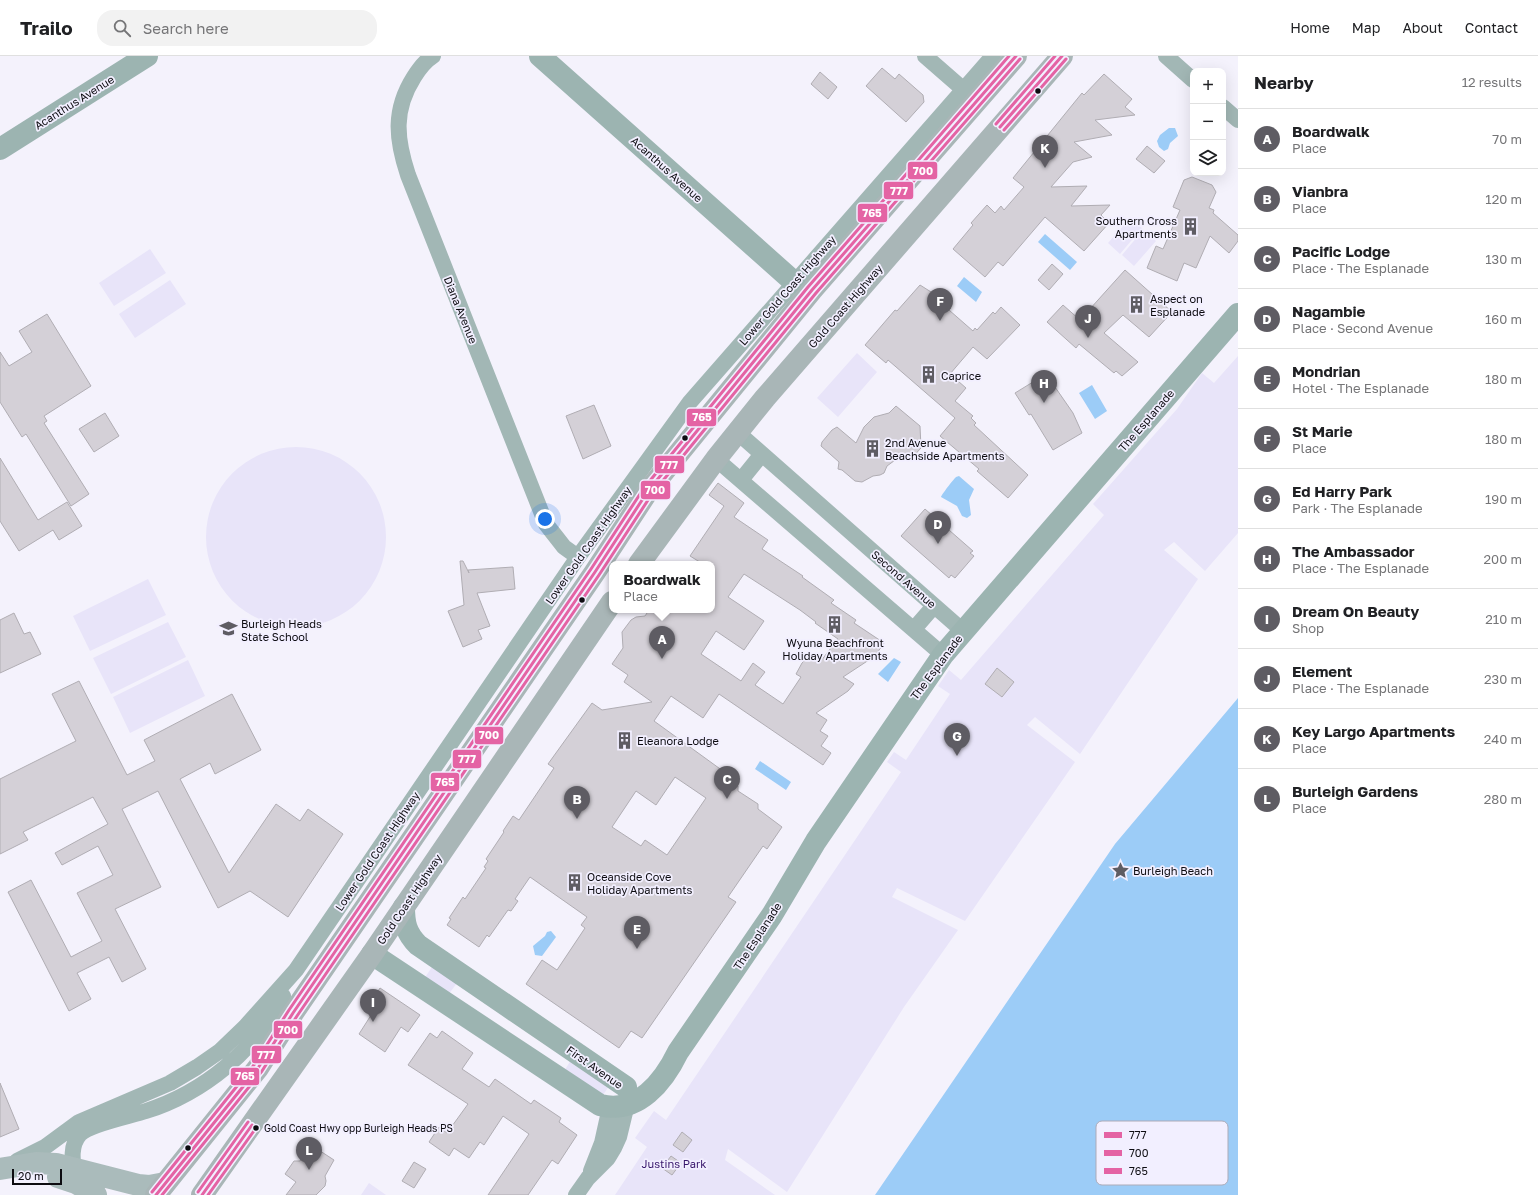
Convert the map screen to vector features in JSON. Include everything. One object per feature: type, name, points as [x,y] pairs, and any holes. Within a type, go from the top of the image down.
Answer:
[{"type":"highway","points":[[160,1189],[258,1068],[293,1013],[599,566],[648,490],[812,290],[1016,56]]},
{"type":"highway","name":"Gold Coast Highway","points":[[641,561],[716,458],[765,398],[1062,56]]},
{"type":"highway","name":"Gold Coast Highway","points":[[202,1195],[372,954],[609,606]]},
{"type":"main road","points":[[0,1169],[36,1163],[56,1164],[75,1176],[96,1195]]},
{"type":"main road","points":[[75,1176],[149,1186],[160,1189]]},
{"type":"street","name":"Acanthus Avenue","points":[[0,149],[147,56]]},
{"type":"street","name":"Diana Avenue","points":[[432,56],[419,70],[402,100],[398,132],[401,153],[408,175],[546,524],[564,547],[578,557]]},
{"type":"street","name":"Acanthus Avenue","points":[[540,56],[794,282]]},
{"type":"street","points":[[925,56],[964,90]]},
{"type":"street","name":"Lower Gold Coast Highway","points":[[0,1169],[40,1150],[68,1129],[154,1108],[193,1090],[218,1074],[250,1044],[278,1005],[296,970],[578,557],[690,402],[993,56]]},
{"type":"street","points":[[1166,56],[1190,77]]},
{"type":"street","points":[[1226,110],[1238,120]]},
{"type":"street","name":"The Esplanade","points":[[622,1099],[652,1076],[678,1052],[769,920],[820,835],[943,655],[1238,314]]},
{"type":"street","name":"Second Avenue","points":[[737,432],[963,631]]},
{"type":"street","points":[[741,480],[762,454]]},
{"type":"street","points":[[716,458],[943,655]]},
{"type":"street","points":[[914,629],[934,606]]},
{"type":"street","name":"First Avenue","points":[[404,906],[405,926],[409,935],[418,945],[622,1099]]},
{"type":"street","points":[[372,954],[600,1105],[622,1099]]},
{"type":"street","name":"Lower Gold Coast Highway","points":[[75,1176],[73,1154],[75,1142],[86,1125],[170,1083],[207,1061],[233,1039],[296,970]]},
{"type":"street","points":[[170,1083],[177,1087],[193,1090]]},
{"type":"street","points":[[576,1195],[588,1178],[602,1143],[608,1116],[622,1099]]},
{"type":"green space","points":[[1130,218],[1142,228],[1120,254],[1108,243]]},
{"type":"green space","points":[[1143,230],[1156,241],[1134,266],[1122,255]]},
{"type":"green space","points":[[150,249],[166,273],[114,306],[99,283]]},
{"type":"green space","points":[[170,280],[186,304],[135,338],[119,314]]},
{"type":"green space","points":[[857,353],[877,372],[838,417],[817,398]]},
{"type":"green space","name":"Justins Park","points":[[1238,356],[1238,533],[1205,571],[1174,542],[1164,550],[1198,579],[1080,754],[1035,717],[1027,725],[1075,762],[965,921],[897,888],[892,897],[958,930],[904,1007],[787,1192],[728,1149],[725,1160],[775,1195],[615,1195],[647,1147],[635,1138],[654,1111],[666,1120],[901,772],[887,762],[894,752],[906,760],[950,694],[938,686],[949,670],[961,680],[1104,515],[1093,504],[1177,409],[1202,373],[1214,383]]},
{"type":"green space","points":[[287,447],[305,447],[339,457],[360,473],[376,494],[384,519],[386,537],[384,555],[376,580],[360,601],[339,617],[331,620],[305,627],[287,627],[253,617],[239,607],[226,594],[216,580],[210,563],[206,546],[206,528],[216,494],[226,480],[239,467],[253,457],[270,451]]},
{"type":"green space","points":[[148,579],[166,615],[90,651],[73,616]]},
{"type":"green space","points":[[168,622],[186,657],[111,694],[93,658]]},
{"type":"green space","points":[[188,660],[205,696],[130,733],[113,697]]},
{"type":"green space","points":[[432,967],[457,983],[448,995],[424,979]]},
{"type":"green space","points":[[571,1060],[609,1086],[601,1098],[563,1073]]},
{"type":"green space","points":[[369,1183],[386,1195],[361,1195]]},
{"type":"water","points":[[1169,128],[1175,128],[1178,136],[1170,143],[1168,149],[1164,151],[1159,147],[1157,141],[1160,135]]},
{"type":"water","points":[[1045,234],[1077,262],[1070,270],[1038,242]]},
{"type":"water","points":[[964,277],[982,292],[976,302],[957,286]]},
{"type":"water","points":[[1092,385],[1107,411],[1095,419],[1079,393]]},
{"type":"water","points":[[959,476],[974,489],[969,500],[971,515],[967,518],[962,516],[957,506],[941,497],[956,477]]},
{"type":"water","points":[[894,658],[901,662],[888,682],[878,674]]},
{"type":"water","points":[[1238,698],[1238,1195],[875,1195],[1115,844]]},
{"type":"water","points":[[760,761],[791,782],[786,790],[755,769]]},
{"type":"water","points":[[551,931],[556,937],[542,956],[535,955],[533,946],[545,936],[547,932]]},
{"type":"building","points":[[882,68],[895,79],[899,74],[923,95],[924,102],[906,122],[866,86]]},
{"type":"building","points":[[820,72],[837,87],[828,99],[811,84]]},
{"type":"building","points":[[1104,74],[1132,99],[1125,107],[1135,115],[1095,120],[1112,135],[1074,142],[1092,157],[1073,162],[1051,187],[1087,186],[1071,206],[1110,205],[1101,215],[1109,223],[1084,251],[1045,217],[1003,266],[998,262],[985,277],[953,249],[973,225],[971,223],[987,205],[995,213],[1001,206],[1004,210],[1024,187],[1013,178],[1082,93],[1084,95]]},
{"type":"building","points":[[1147,146],[1165,161],[1154,173],[1136,159]]},
{"type":"building","name":"Southern Cross Apartments","points":[[1192,177],[1212,185],[1216,192],[1209,208],[1214,210],[1213,213],[1238,235],[1238,241],[1229,253],[1210,236],[1196,268],[1184,263],[1177,281],[1147,268],[1156,246],[1163,249],[1180,210],[1173,207],[1184,180]]},
{"type":"building","points":[[1052,264],[1063,274],[1049,290],[1038,280]]},
{"type":"building","points":[[1125,270],[1172,312],[1149,337],[1123,315],[1104,333],[1138,362],[1122,376],[1116,371],[1114,373],[1079,344],[1076,348],[1047,322],[1063,305],[1080,320]]},
{"type":"building","points":[[920,285],[939,297],[951,308],[949,310],[973,331],[975,328],[977,330],[993,312],[995,314],[1001,307],[1020,325],[987,359],[973,347],[950,374],[966,388],[955,401],[973,416],[971,418],[976,423],[974,425],[1028,475],[1008,498],[977,471],[979,469],[940,436],[955,418],[888,360],[886,363],[865,345],[895,310],[897,311]]},
{"type":"building","points":[[47,314],[91,386],[44,416],[47,421],[44,423],[89,494],[71,506],[26,434],[22,437],[0,402],[0,352],[9,366],[32,352],[19,331]]},
{"type":"building","points":[[1046,374],[1073,413],[1082,433],[1053,450],[1031,414],[1029,415],[1015,393]]},
{"type":"building","points":[[594,405],[611,446],[583,459],[566,416]]},
{"type":"building","points":[[896,406],[920,426],[921,448],[909,461],[902,455],[887,466],[884,473],[873,476],[862,482],[855,481],[842,470],[838,469],[839,462],[821,446],[822,442],[832,430],[837,427],[856,443],[864,427],[874,417],[889,413]]},
{"type":"building","points":[[105,413],[119,436],[94,452],[79,429]]},
{"type":"building","points":[[0,458],[38,520],[67,502],[82,526],[59,540],[53,530],[19,551],[0,521]]},
{"type":"building","points":[[718,483],[744,503],[734,517],[768,540],[762,549],[803,576],[802,577],[834,600],[831,603],[856,620],[854,623],[884,643],[875,656],[843,677],[854,684],[848,691],[816,713],[827,720],[820,731],[828,736],[821,746],[831,753],[823,765],[719,694],[703,718],[671,696],[654,721],[723,771],[721,774],[738,786],[738,791],[758,804],[758,809],[782,827],[767,849],[763,846],[728,897],[736,902],[642,1038],[631,1031],[619,1048],[526,984],[542,960],[557,970],[585,928],[581,925],[587,917],[530,877],[515,899],[518,901],[511,911],[508,910],[489,937],[487,935],[479,947],[447,925],[451,919],[449,918],[463,897],[465,899],[486,868],[484,867],[488,861],[486,859],[504,832],[503,831],[513,816],[519,820],[554,768],[548,764],[592,703],[602,710],[652,702],[624,682],[628,675],[612,664],[623,648],[622,632],[631,620],[636,617],[645,616],[647,613],[715,613],[715,561],[698,561],[690,556],[724,506],[709,495]],"holes":[[[744,574],[816,622],[815,623],[838,639],[820,662],[810,655],[802,663],[796,674],[801,677],[783,704],[755,685],[765,672],[753,663],[741,681],[701,654],[716,631],[744,650],[764,621],[728,597]],[[675,777],[706,798],[667,855],[645,840],[641,846],[612,827],[636,791],[656,805]]]},
{"type":"building","points":[[925,509],[973,551],[970,553],[974,556],[955,578],[951,575],[949,578],[901,536]]},
{"type":"building","points":[[460,561],[463,561],[469,573],[468,570],[513,567],[515,589],[477,593],[490,626],[478,630],[482,639],[463,647],[448,611],[464,605]]},
{"type":"building","points":[[14,613],[24,634],[30,632],[41,654],[0,673],[0,620]]},
{"type":"building","points":[[997,668],[1014,682],[1002,697],[985,684]]},
{"type":"building","points":[[79,681],[127,775],[155,761],[144,740],[232,694],[261,750],[215,774],[210,763],[180,779],[229,873],[276,804],[300,821],[308,809],[343,834],[288,917],[250,891],[218,908],[158,791],[122,809],[161,887],[115,909],[146,969],[122,982],[109,957],[77,973],[91,999],[69,1011],[8,892],[31,880],[71,957],[102,941],[77,893],[113,875],[98,846],[62,865],[55,853],[108,824],[93,797],[23,832],[28,840],[0,854],[0,779],[76,741],[52,694]]},
{"type":"building","points":[[380,988],[420,1015],[408,1032],[401,1027],[385,1052],[359,1034],[375,1009],[369,1005]]},
{"type":"building","points":[[442,1031],[473,1053],[462,1069],[489,1087],[495,1079],[531,1104],[534,1100],[561,1118],[559,1122],[577,1135],[558,1164],[552,1160],[528,1195],[488,1195],[529,1134],[503,1116],[484,1145],[480,1142],[469,1158],[454,1148],[449,1156],[429,1142],[439,1127],[447,1133],[468,1104],[408,1065],[430,1033],[437,1038]]},
{"type":"building","points":[[0,1083],[19,1129],[0,1137]]},
{"type":"building","points":[[682,1132],[692,1140],[683,1152],[673,1145]]},
{"type":"building","points":[[311,1145],[334,1160],[325,1176],[325,1186],[316,1195],[286,1195],[296,1182],[285,1174],[294,1161],[300,1161]]},
{"type":"building","points":[[671,1156],[681,1163],[672,1175],[662,1168]]},
{"type":"building","points":[[414,1162],[426,1169],[414,1188],[402,1181]]},
{"type":"transit line","name":"765","points":[[152,1192],[254,1065],[289,1010],[591,569],[644,488],[808,287],[1009,56]]},
{"type":"transit line","name":"777","points":[[156,1195],[258,1068],[293,1013],[595,572],[648,491],[812,290],[1016,56]]},
{"type":"transit line","name":"765","points":[[996,124],[1055,56]]},
{"type":"transit line","name":"777","points":[[1000,127],[1062,56]]},
{"type":"transit line","name":"700","points":[[162,1195],[262,1071],[297,1016],[599,575],[652,494],[816,293],[1020,59]]},
{"type":"transit line","name":"700","points":[[1004,130],[1066,59]]},
{"type":"transit line","name":"765","points":[[198,1192],[248,1122]]},
{"type":"transit line","name":"777","points":[[202,1195],[252,1125]]},
{"type":"transit line","name":"700","points":[[208,1195],[256,1128]]},
{"type":"place","name":"Key Largo Apartments","points":[[1045,168]]},
{"type":"place","name":"Southern Cross Apartments","points":[[1190,226]]},
{"type":"place","name":"Aspect on Esplanade","points":[[1137,304]]},
{"type":"place","name":"St Marie","points":[[940,321]]},
{"type":"place","name":"Element","points":[[1088,338]]},
{"type":"place","name":"Caprice","points":[[928,375]]},
{"type":"place","name":"The Ambassador","points":[[1044,403]]},
{"type":"place","name":"2nd Avenue Beachside Apartments","points":[[872,448]]},
{"type":"place","name":"Nagambie","points":[[938,544]]},
{"type":"place","name":"Wyuna Beachfront Holiday Apartments","points":[[835,624]]},
{"type":"place","name":"Burleigh Heads State School","points":[[228,629]]},
{"type":"place","name":"Boardwalk","points":[[662,659]]},
{"type":"place","name":"Eleanora Lodge","points":[[624,740]]},
{"type":"place","name":"Ed Harry Park","points":[[957,756]]},
{"type":"place","name":"Pacific Lodge","points":[[727,799]]},
{"type":"place","name":"Vianbra","points":[[577,819]]},
{"type":"place","name":"Burleigh Beach","points":[[1120,870]]},
{"type":"place","name":"Oceanside Cove Holiday Apartments","points":[[574,882]]},
{"type":"place","name":"Mondrian","points":[[637,949]]},
{"type":"place","name":"Dream On Beauty","points":[[373,1022]]},
{"type":"place","name":"Gold Coast Hwy opp Burleigh Heads PS","points":[[256,1128]]},
{"type":"place","name":"Burleigh Gardens","points":[[309,1170]]}]
